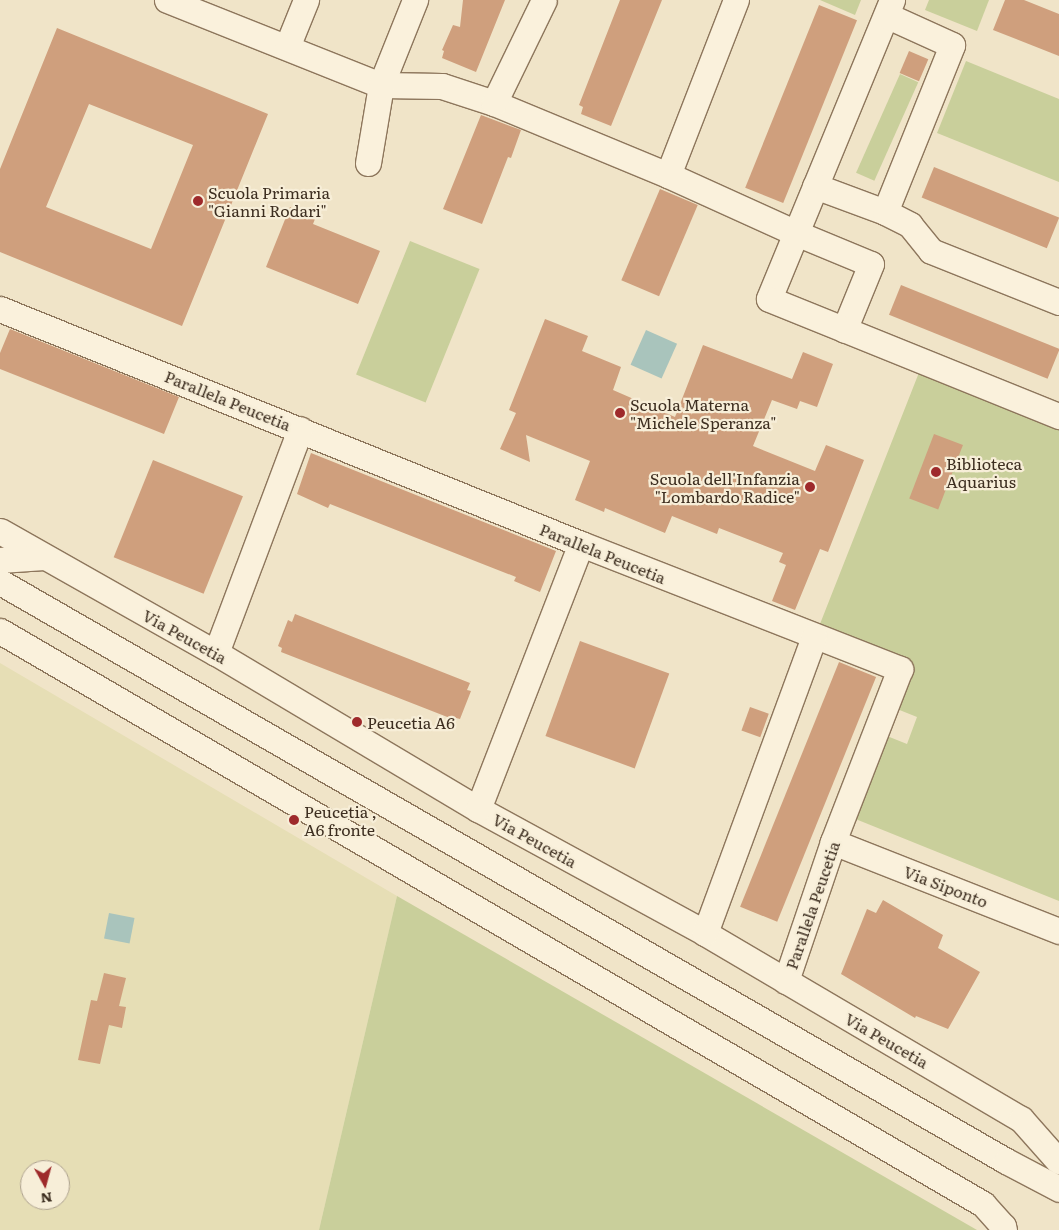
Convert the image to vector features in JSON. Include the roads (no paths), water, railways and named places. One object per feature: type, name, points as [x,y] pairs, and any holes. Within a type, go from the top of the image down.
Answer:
[{"type":"street","points":[[167,0],[380,84],[442,86],[494,103],[668,175],[796,233],[871,264],[844,330]]},
{"type":"street","points":[[287,47],[306,0]]},
{"type":"street","points":[[368,163],[380,84],[415,0]]},
{"type":"street","points":[[494,103],[544,0]]},
{"type":"street","points":[[668,175],[736,0]]},
{"type":"street","points":[[885,212],[952,45],[889,8],[769,299],[1059,416]]},
{"type":"street","points":[[815,186],[885,212],[910,225],[931,251],[1059,302]]},
{"type":"street","name":"Parallela Peucetia","points":[[0,309],[580,544],[900,669],[833,842],[786,981]]},
{"type":"street","points":[[216,653],[300,429]]},
{"type":"street","name":"Via Peucetia","points":[[0,531],[216,653],[478,809],[705,934],[1021,1119],[1059,1162]]},
{"type":"street","points":[[478,809],[580,544]]},
{"type":"street","points":[[0,560],[44,557]]},
{"type":"street","points":[[0,582],[989,1152],[1059,1189]]},
{"type":"street","points":[[0,631],[983,1204],[1003,1226],[1004,1230]]},
{"type":"street","points":[[705,934],[814,636]]},
{"type":"street","name":"Via Siponto","points":[[833,842],[1059,931]]},
{"type":"water","points":[[646,330],[677,344],[662,379],[631,365]]},
{"type":"water","points":[[109,913],[135,918],[130,943],[104,939]]},
{"type":"place","name":"Scuola Primaria \"Gianni Rodari\"","points":[[198,201]]},
{"type":"place","name":"Scuola Materna \"Michele Speranza\"","points":[[620,413]]},
{"type":"place","name":"Biblioteca Aquarius","points":[[936,472]]},
{"type":"place","name":"Scuola dell'Infanzia \"Lombardo Radice\"","points":[[810,487]]},
{"type":"place","name":"Peucetia A6","points":[[357,722]]},
{"type":"place","name":"Peucetia , A6 fronte","points":[[294,820]]}]
